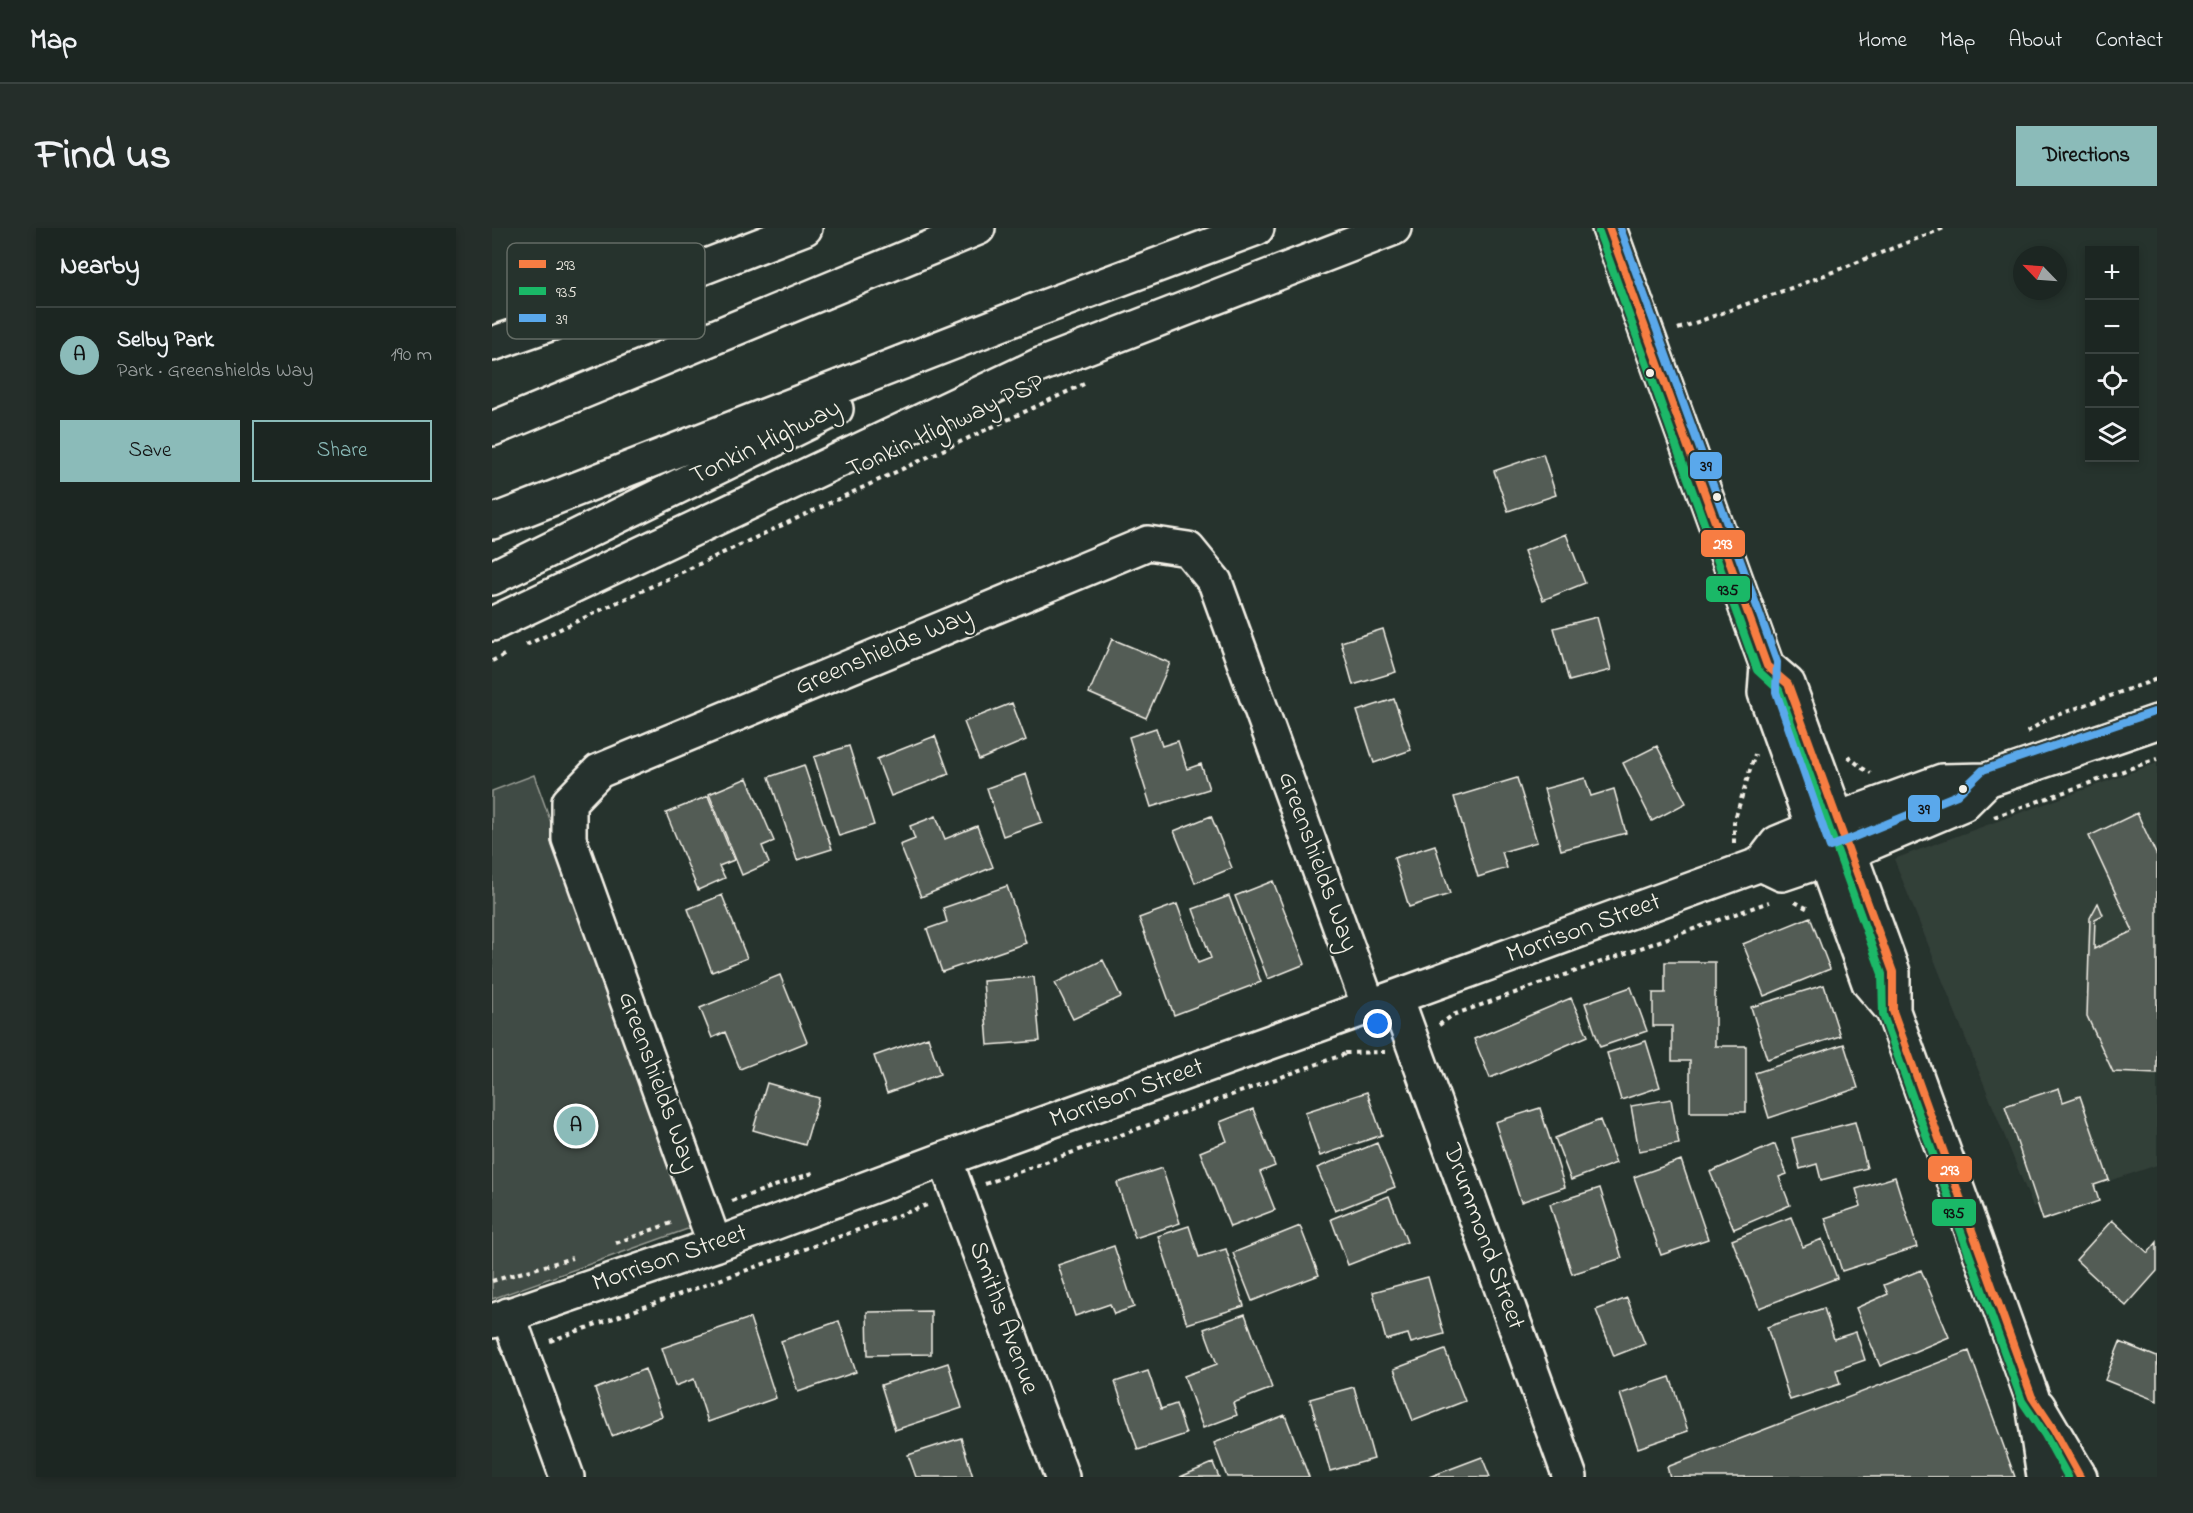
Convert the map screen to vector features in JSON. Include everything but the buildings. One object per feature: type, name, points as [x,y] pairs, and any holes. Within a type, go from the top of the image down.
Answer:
[{"type":"main road","points":[[705,267],[805,228]]},
{"type":"main road","points":[[492,429],[978,228]]},
{"type":"main road","name":"Tonkin Highway","points":[[492,522],[1040,309],[1257,228]]},
{"type":"main road","points":[[492,624],[1040,365],[1394,228]]},
{"type":"main road","points":[[1609,228],[1767,666],[1765,693],[1825,824],[1837,856],[1893,972],[1893,1011],[2032,1397],[2044,1477]]},
{"type":"main road","name":"Tonkin Highway","points":[[492,578],[1040,309]]},
{"type":"main road","points":[[492,344],[507,339]]},
{"type":"main road","points":[[492,352],[523,339]]},
{"type":"main road","name":"Greenshields Way","points":[[715,1245],[569,839],[569,802],[599,771],[1148,543],[1188,549],[1215,582],[1383,1002]]},
{"type":"main road","name":"Morrison Street","points":[[500,1318],[715,1245],[945,1159],[1761,864],[1777,843],[1942,781],[1987,780],[2157,722]]},
{"type":"main road","name":"Morrison Street","points":[[1761,864],[1782,874],[1837,856],[1963,804],[1987,780]]},
{"type":"main road","name":"Drummond Street","points":[[1383,1002],[1412,1041],[1570,1477]]},
{"type":"main road","name":"Smiths Avenue","points":[[945,1159],[1062,1477]]},
{"type":"main road","points":[[500,1318],[521,1352],[567,1477]]},
{"type":"main road","points":[[2032,1397],[2054,1430],[2080,1477]]},
{"type":"path","points":[[1648,339],[1802,284],[1944,228]]},
{"type":"path","name":"Tonkin Highway PSP","points":[[492,661],[1091,381]]},
{"type":"path","points":[[2020,736],[2049,718],[2157,679]]},
{"type":"path","points":[[1840,751],[1862,768],[1877,774]]},
{"type":"path","points":[[521,1352],[1345,1054],[1382,1053],[1423,1037],[1453,1016],[1773,900]]},
{"type":"path","points":[[1794,902],[1814,912]]},
{"type":"path","points":[[1336,1019],[1343,1036],[1345,1054]]},
{"type":"path","points":[[492,1281],[498,1281]]},
{"type":"shaded area","points":[[2157,763],[2157,1165],[2033,1207],[1894,859]]},
{"type":"shaded area","points":[[534,775],[696,1226],[492,1299],[492,791]]},
{"type":"transit line","name":"293","points":[[1609,228],[1767,666],[1788,684],[1893,972],[1893,1011],[2032,1397],[2054,1430],[2080,1477]]},
{"type":"transit line","name":"39","points":[[1620,228],[1777,662],[1776,692],[1830,847],[1957,795],[1983,770],[2154,712]]},
{"type":"transit line","name":"935","points":[[1599,232],[1757,670],[1779,690],[1882,974],[1883,1015],[2022,1401],[2045,1435],[2068,1477]]},
{"type":"place","name":"Selby Park","points":[[576,1126]]}]
